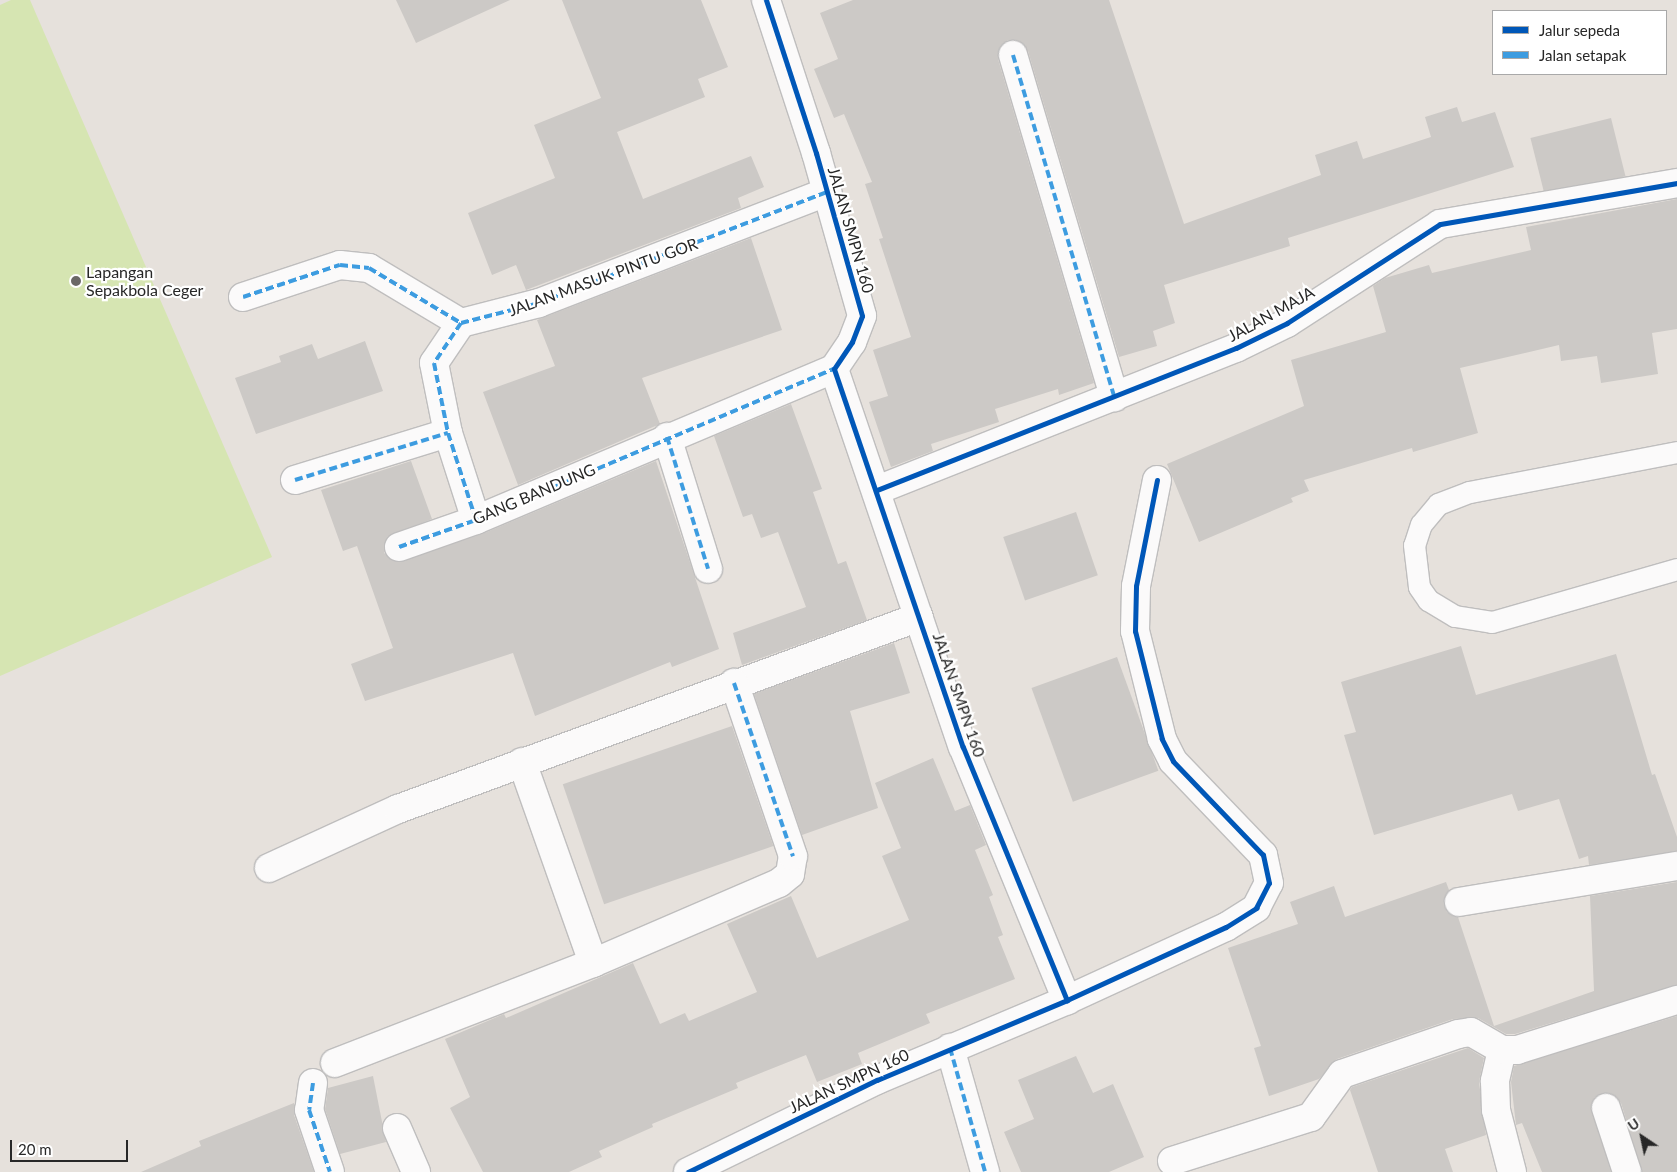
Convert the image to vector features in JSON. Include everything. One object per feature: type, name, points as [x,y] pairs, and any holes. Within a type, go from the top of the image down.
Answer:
[{"type":"street","name":"JALAN SMPN 160","points":[[688,1172],[950,1048],[1067,1000],[963,747],[877,490],[834,369],[852,342],[862,316],[827,192],[766,0]]},
{"type":"street","points":[[1013,55],[1114,397]]},
{"type":"street","name":"JALAN MAJA","points":[[877,490],[1236,348],[1287,322],[1440,224],[1677,183]]},
{"type":"street","name":"JALAN MASUK PINTU GOR","points":[[461,323],[539,304],[827,192]]},
{"type":"street","points":[[243,297],[340,265],[369,268],[461,323],[434,363],[448,433],[476,520]]},
{"type":"street","name":"GANG BANDUNG","points":[[399,547],[476,520],[667,436],[834,369]]},
{"type":"street","points":[[295,480],[448,433]]},
{"type":"street","points":[[667,436],[708,569]]},
{"type":"street","points":[[1067,1000],[1226,927],[1256,908],[1270,883],[1263,855],[1173,761],[1162,739],[1135,631],[1136,586],[1157,480]]},
{"type":"street","points":[[269,868],[398,809],[734,683],[919,617]]},
{"type":"street","points":[[335,1063],[593,963],[779,883],[790,874],[793,856],[734,683]]},
{"type":"street","points":[[522,762],[593,963]]},
{"type":"street","points":[[1459,902],[1677,866]]},
{"type":"street","points":[[1172,1161],[1304,1120],[1321,1107],[1342,1074],[1458,1034],[1471,1032],[1502,1050],[1517,1050],[1677,1000]]},
{"type":"street","points":[[950,1048],[985,1172]]},
{"type":"street","points":[[1502,1050],[1496,1081],[1496,1110],[1512,1172]]},
{"type":"street","points":[[312,1083],[309,1110],[330,1172]]},
{"type":"street","points":[[1606,1108],[1627,1172]]},
{"type":"street","points":[[396,1128],[416,1172]]},
{"type":"lane","points":[[1677,452],[1469,492],[1438,504],[1422,524],[1414,544],[1418,587],[1428,600],[1455,616],[1492,622],[1677,569]]},
{"type":"green space","name":"Lapangan Sepakbola Ceger","points":[[11,0],[30,0],[272,557],[0,676],[0,5]]},
{"type":"building","points":[[396,0],[510,0],[416,43]]},
{"type":"building","points":[[562,0],[701,0],[728,67],[698,79],[705,97],[617,132],[643,199],[751,156],[764,187],[738,198],[741,208],[526,290],[516,265],[492,275],[468,213],[555,178],[534,125],[601,98]]},
{"type":"building","points":[[853,0],[1109,0],[1184,224],[1321,175],[1315,155],[1357,141],[1363,159],[1431,137],[1425,117],[1457,107],[1462,122],[1495,112],[1514,167],[1288,238],[1290,246],[1164,285],[1175,323],[1153,331],[1157,346],[1119,357],[1028,51],[1017,40],[1008,40],[998,51],[998,59],[1094,383],[1059,395],[1058,389],[995,409],[999,422],[931,444],[933,451],[891,467],[869,402],[888,396],[873,350],[911,337],[879,239],[883,238],[865,184],[872,182],[844,114],[834,118],[814,69],[838,59],[820,13]]},
{"type":"building","points":[[1611,118],[1626,176],[1545,196],[1530,138]]},
{"type":"building","points":[[1677,199],[1677,329],[1652,333],[1658,374],[1601,383],[1597,356],[1561,361],[1559,345],[1460,368],[1478,433],[1413,452],[1412,448],[1304,480],[1309,491],[1291,498],[1293,502],[1199,542],[1167,464],[1304,406],[1291,360],[1386,332],[1373,286],[1385,278],[1429,265],[1432,273],[1531,250],[1526,227]]},
{"type":"building","points":[[751,238],[782,330],[642,378],[660,424],[518,485],[483,392],[555,366],[537,320]]},
{"type":"building","points":[[365,341],[383,391],[256,434],[235,378],[281,362],[279,356],[312,344],[318,359]]},
{"type":"building","points":[[791,404],[822,489],[813,492],[838,564],[846,561],[867,620],[742,665],[733,633],[806,607],[778,532],[761,538],[752,514],[743,517],[714,436]]},
{"type":"building","points":[[411,461],[432,519],[387,537],[384,553],[397,562],[482,534],[656,461],[719,649],[672,667],[670,662],[535,716],[513,653],[365,701],[351,664],[393,648],[357,546],[343,551],[321,490]]},
{"type":"building","points":[[1076,512],[1098,575],[1025,600],[1003,537]]},
{"type":"building","points":[[894,643],[910,693],[850,711],[878,808],[802,835],[754,694]]},
{"type":"building","points":[[1461,646],[1476,695],[1616,654],[1652,775],[1655,774],[1677,837],[1677,851],[1589,865],[1588,856],[1579,859],[1559,799],[1518,811],[1512,794],[1374,835],[1344,735],[1356,732],[1341,682]]},
{"type":"building","points":[[1117,657],[1158,771],[1073,802],[1031,688]]},
{"type":"building","points":[[732,726],[773,846],[604,904],[563,784]]},
{"type":"building","points":[[933,758],[955,811],[970,805],[986,845],[975,850],[993,895],[989,897],[1003,935],[998,937],[1015,979],[926,1014],[930,1023],[858,1053],[862,1064],[817,1082],[806,1055],[736,1083],[738,1088],[652,1124],[653,1127],[599,1151],[602,1157],[569,1172],[483,1172],[450,1108],[470,1097],[445,1039],[504,1014],[506,1018],[633,963],[660,1024],[685,1013],[689,1021],[757,992],[727,924],[791,896],[817,958],[909,920],[882,856],[901,848],[875,783]]},
{"type":"building","points":[[1446,882],[1449,890],[1444,905],[1447,912],[1458,917],[1494,1026],[1594,991],[1590,896],[1677,882],[1677,985],[1515,1034],[1506,1034],[1478,1018],[1453,1019],[1337,1059],[1319,1079],[1269,1096],[1254,1048],[1261,1046],[1228,948],[1298,924],[1290,902],[1334,886],[1345,917]]},
{"type":"building","points":[[1677,1016],[1677,1172],[1642,1172],[1621,1103],[1609,1093],[1595,1097],[1591,1105],[1611,1172],[1542,1172],[1522,1123],[1516,1125],[1511,1082],[1514,1066]]},
{"type":"building","points":[[1468,1048],[1484,1058],[1479,1082],[1486,1135],[1445,1149],[1453,1172],[1378,1172],[1350,1090],[1352,1087]]},
{"type":"building","points":[[1076,1056],[1093,1093],[1113,1084],[1144,1157],[1109,1172],[1021,1172],[1004,1132],[1034,1119],[1018,1080]]},
{"type":"building","points":[[373,1076],[386,1142],[340,1154],[325,1109],[328,1088]]},
{"type":"building","points":[[294,1103],[294,1115],[314,1172],[141,1172],[201,1146],[199,1141]]},
{"type":"marked path","points":[[1013,55],[1114,397]]},
{"type":"marked path","points":[[243,297],[340,265],[369,268],[461,323],[539,303],[827,192]]},
{"type":"marked path","points":[[461,323],[434,363],[448,433],[476,520]]},
{"type":"marked path","points":[[399,547],[476,520],[834,369]]},
{"type":"marked path","points":[[295,480],[448,433]]},
{"type":"marked path","points":[[667,437],[708,569]]},
{"type":"marked path","points":[[734,683],[793,856]]},
{"type":"marked path","points":[[950,1048],[985,1172]]},
{"type":"marked path","points":[[313,1083],[309,1110],[330,1172]]},
{"type":"cycle path","points":[[766,0],[816,153],[862,316],[852,342],[834,369],[963,747],[1067,1000]]},
{"type":"cycle path","points":[[877,490],[1236,348],[1287,323],[1440,224],[1677,183]]},
{"type":"cycle path","points":[[688,1172],[877,1080],[1067,1000],[1226,927],[1256,908],[1269,883],[1263,855],[1173,761],[1162,739],[1135,631],[1136,586],[1157,480]]},
{"type":"place","name":"Lapangan Sepakbola Ceger","points":[[76,281]]}]
